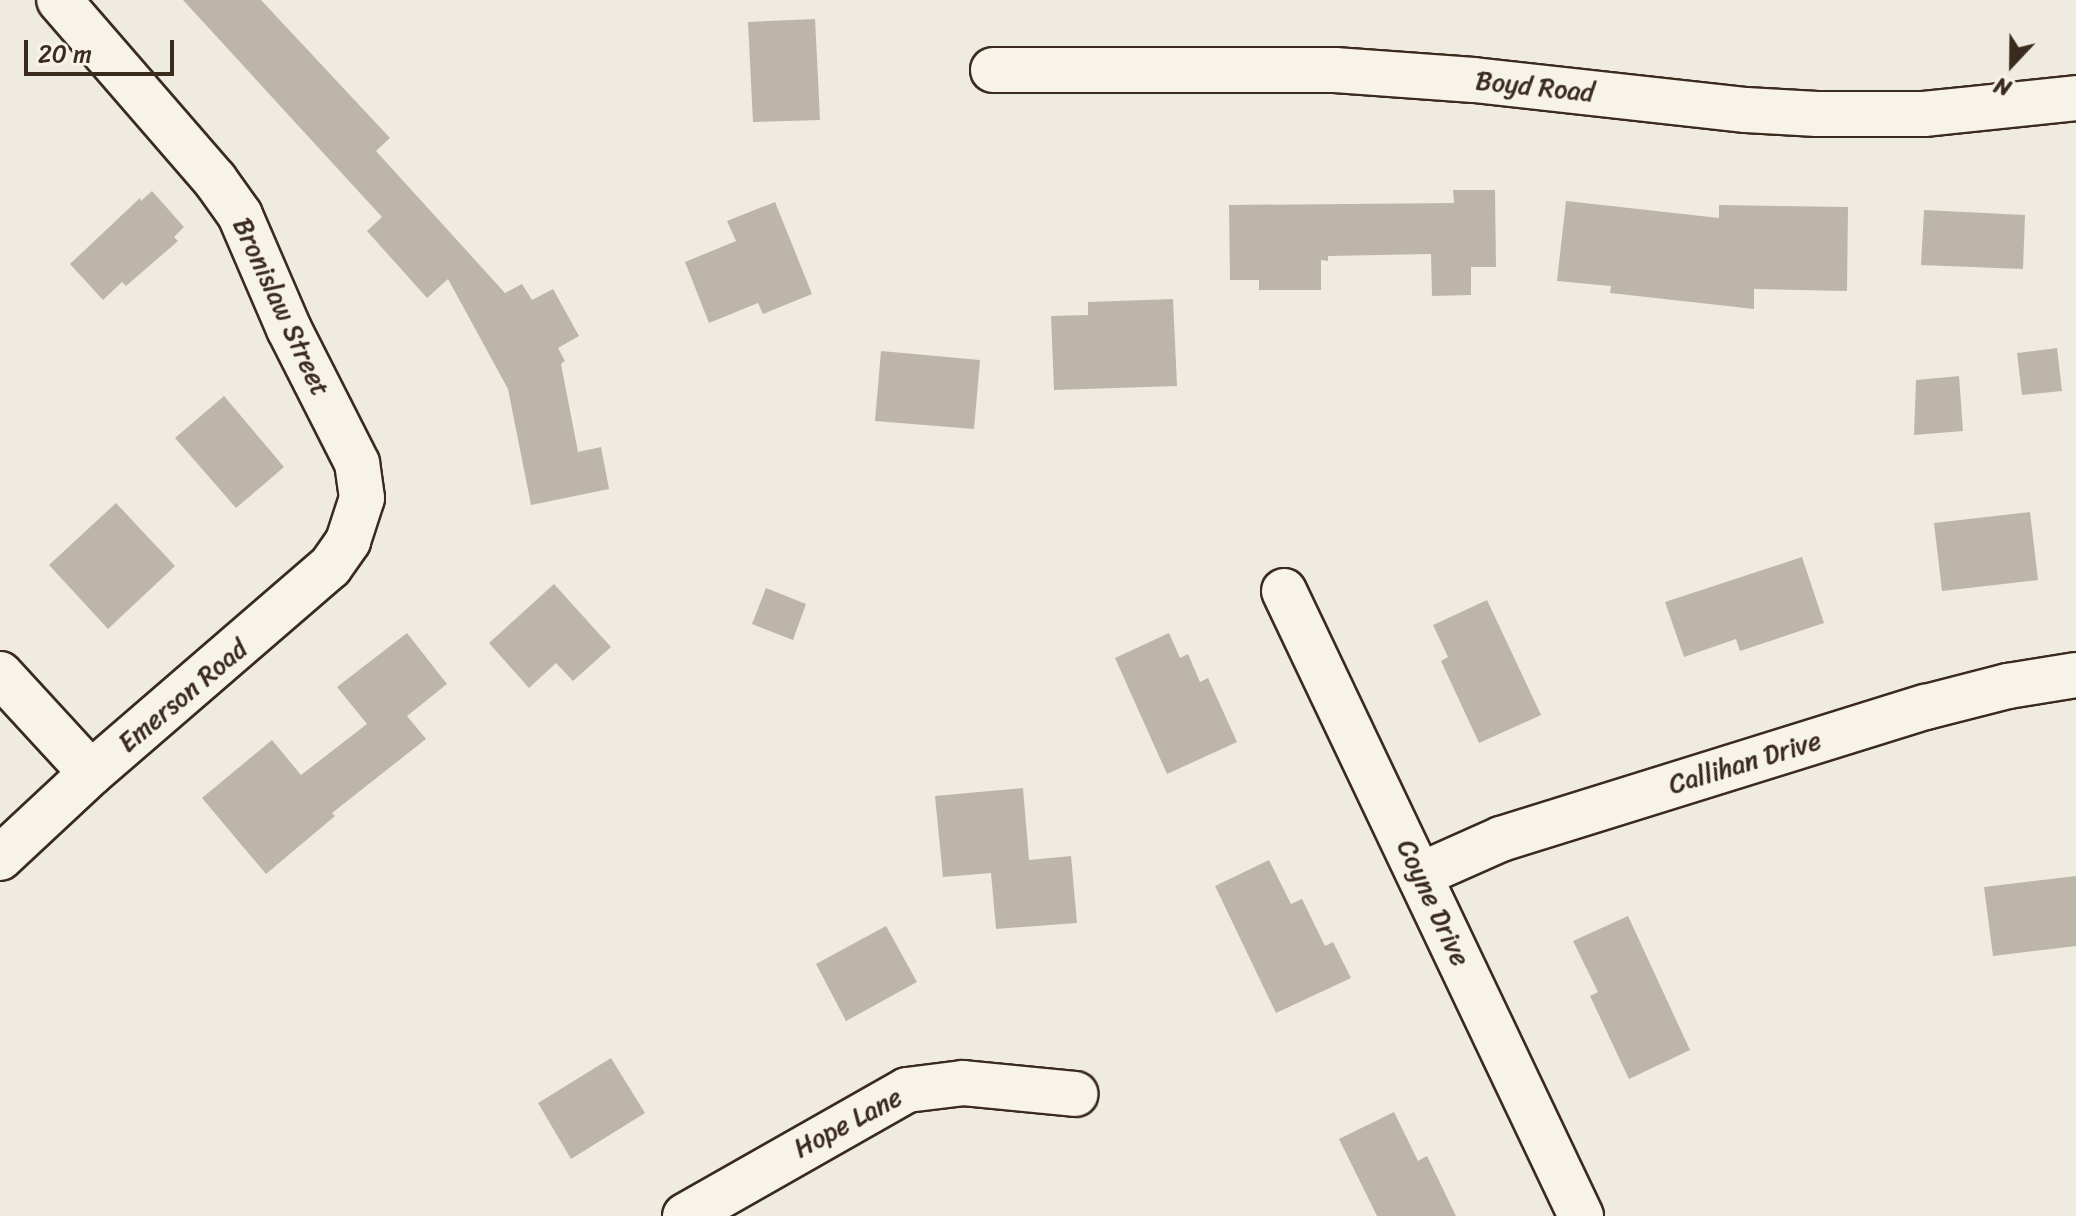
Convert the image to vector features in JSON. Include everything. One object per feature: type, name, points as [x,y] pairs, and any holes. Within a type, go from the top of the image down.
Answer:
[{"type":"street","name":"Bronislaw Street","points":[[59,0],[215,180],[250,233],[289,329],[357,463],[362,498],[355,525]]},
{"type":"street","name":"Boyd Road","points":[[993,70],[1335,70],[1474,80],[1719,107],[1817,114],[1924,114],[2076,98]]},
{"type":"street","name":"Emerson Road","points":[[0,858],[91,773],[316,581],[340,554],[355,525]]},
{"type":"street","name":"Coyne Drive","points":[[1284,591],[1581,1216]]},
{"type":"street","points":[[0,674],[91,773]]},
{"type":"street","name":"Callihan Drive","points":[[1420,875],[1501,839],[1882,721],[2008,686],[2076,675]]},
{"type":"street","name":"Hope Lane","points":[[685,1216],[907,1090],[942,1083],[1075,1094]]},
{"type":"building","points":[[183,0],[261,0],[390,138],[376,151],[505,293],[522,284],[532,300],[553,289],[579,336],[558,348],[565,361],[561,364],[578,452],[601,447],[609,489],[531,505],[508,389],[448,279],[427,298],[367,231],[382,217]]},
{"type":"building","points":[[815,19],[820,120],[753,122],[748,22]]},
{"type":"building","points":[[1453,190],[1495,190],[1496,267],[1471,267],[1471,295],[1432,296],[1431,254],[1328,256],[1328,261],[1321,260],[1321,290],[1259,290],[1259,280],[1230,280],[1229,205],[1454,203]]},
{"type":"building","points":[[152,191],[184,227],[174,237],[178,241],[126,286],[122,282],[103,300],[70,264],[140,198],[141,201]]},
{"type":"building","points":[[1566,201],[1719,218],[1719,205],[1848,207],[1847,291],[1754,289],[1754,309],[1610,293],[1611,286],[1557,281]]},
{"type":"building","points":[[775,202],[812,294],[763,314],[758,303],[709,323],[685,262],[736,241],[727,221]]},
{"type":"building","points":[[1924,210],[2025,215],[2023,269],[1921,265]]},
{"type":"building","points":[[1173,299],[1177,386],[1054,390],[1051,316],[1088,315],[1088,302]]},
{"type":"building","points":[[2057,348],[2062,391],[2022,395],[2017,353]]},
{"type":"building","points":[[881,351],[980,360],[974,429],[875,421]]},
{"type":"building","points":[[1959,376],[1963,431],[1914,435],[1916,380]]},
{"type":"building","points":[[224,396],[284,467],[236,508],[175,438]]},
{"type":"building","points":[[116,503],[175,566],[108,629],[49,565]]},
{"type":"building","points":[[2030,512],[2038,580],[1942,591],[1934,523]]},
{"type":"building","points":[[1802,557],[1824,623],[1740,651],[1736,639],[1684,657],[1665,602]]},
{"type":"building","points":[[554,584],[611,647],[573,681],[556,663],[529,688],[489,643]]},
{"type":"building","points":[[766,588],[806,604],[793,640],[752,624]]},
{"type":"building","points":[[1487,600],[1541,715],[1479,743],[1441,661],[1448,657],[1433,625]]},
{"type":"building","points":[[407,633],[447,684],[407,716],[426,739],[332,813],[335,816],[266,874],[202,798],[272,740],[301,775],[367,724],[337,687]]},
{"type":"building","points":[[1169,633],[1180,658],[1188,654],[1200,682],[1208,678],[1237,742],[1167,774],[1115,658]]},
{"type":"building","points":[[1023,788],[1029,860],[1071,856],[1077,923],[996,929],[991,873],[943,877],[935,796]]},
{"type":"building","points":[[1269,860],[1291,904],[1302,899],[1325,946],[1333,942],[1351,978],[1276,1013],[1215,886]]},
{"type":"building","points":[[2076,876],[2076,946],[1993,956],[1984,887]]},
{"type":"building","points":[[1628,916],[1690,1050],[1629,1079],[1590,996],[1598,992],[1573,941]]},
{"type":"building","points":[[886,926],[917,982],[846,1021],[816,964]]},
{"type":"building","points":[[611,1058],[645,1113],[571,1159],[538,1103]]},
{"type":"building","points":[[1394,1112],[1418,1161],[1427,1156],[1456,1216],[1377,1216],[1339,1139]]}]
